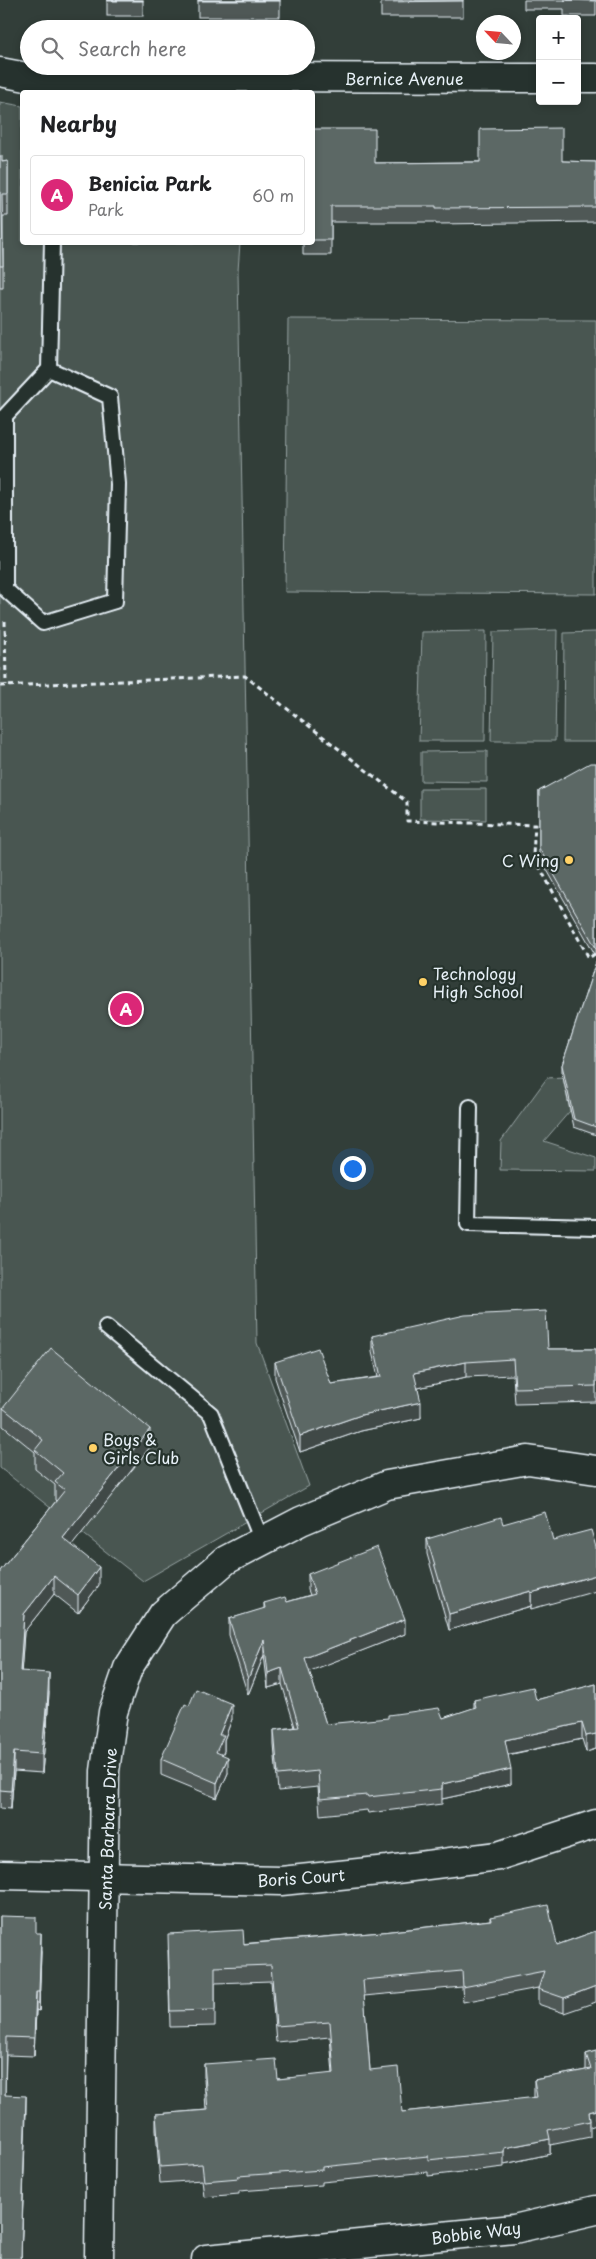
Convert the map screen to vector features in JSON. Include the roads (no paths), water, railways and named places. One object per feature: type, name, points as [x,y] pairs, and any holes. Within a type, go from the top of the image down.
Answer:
[{"type":"street","name":"Bernice Avenue","points":[[0,72],[53,87],[536,78]]},
{"type":"street","points":[[581,78],[596,78]]},
{"type":"street","name":"Santa Barbara Drive","points":[[99,2259],[105,1771],[113,1712],[128,1668],[163,1614],[226,1560],[301,1522],[387,1485],[528,1460],[596,1470]]},
{"type":"street","name":"Boris Court","points":[[0,1875],[281,1881],[498,1856],[596,1824]]},
{"type":"street","name":"Bobbie Way","points":[[206,2259],[514,2229],[596,2210]]},
{"type":"lane","points":[[49,370],[110,397],[118,484],[115,601],[43,623],[5,589],[5,416],[49,370],[52,245]]},
{"type":"lane","points":[[470,1107],[468,1224],[596,1227]]},
{"type":"lane","points":[[106,1327],[211,1414],[262,1541]]},
{"type":"place","name":"C Wing","points":[[569,860]]},
{"type":"place","name":"Technology High School","points":[[423,982]]},
{"type":"place","name":"Benicia Park","points":[[126,1009]]},
{"type":"place","name":"Boys & Girls Club","points":[[93,1448]]}]
